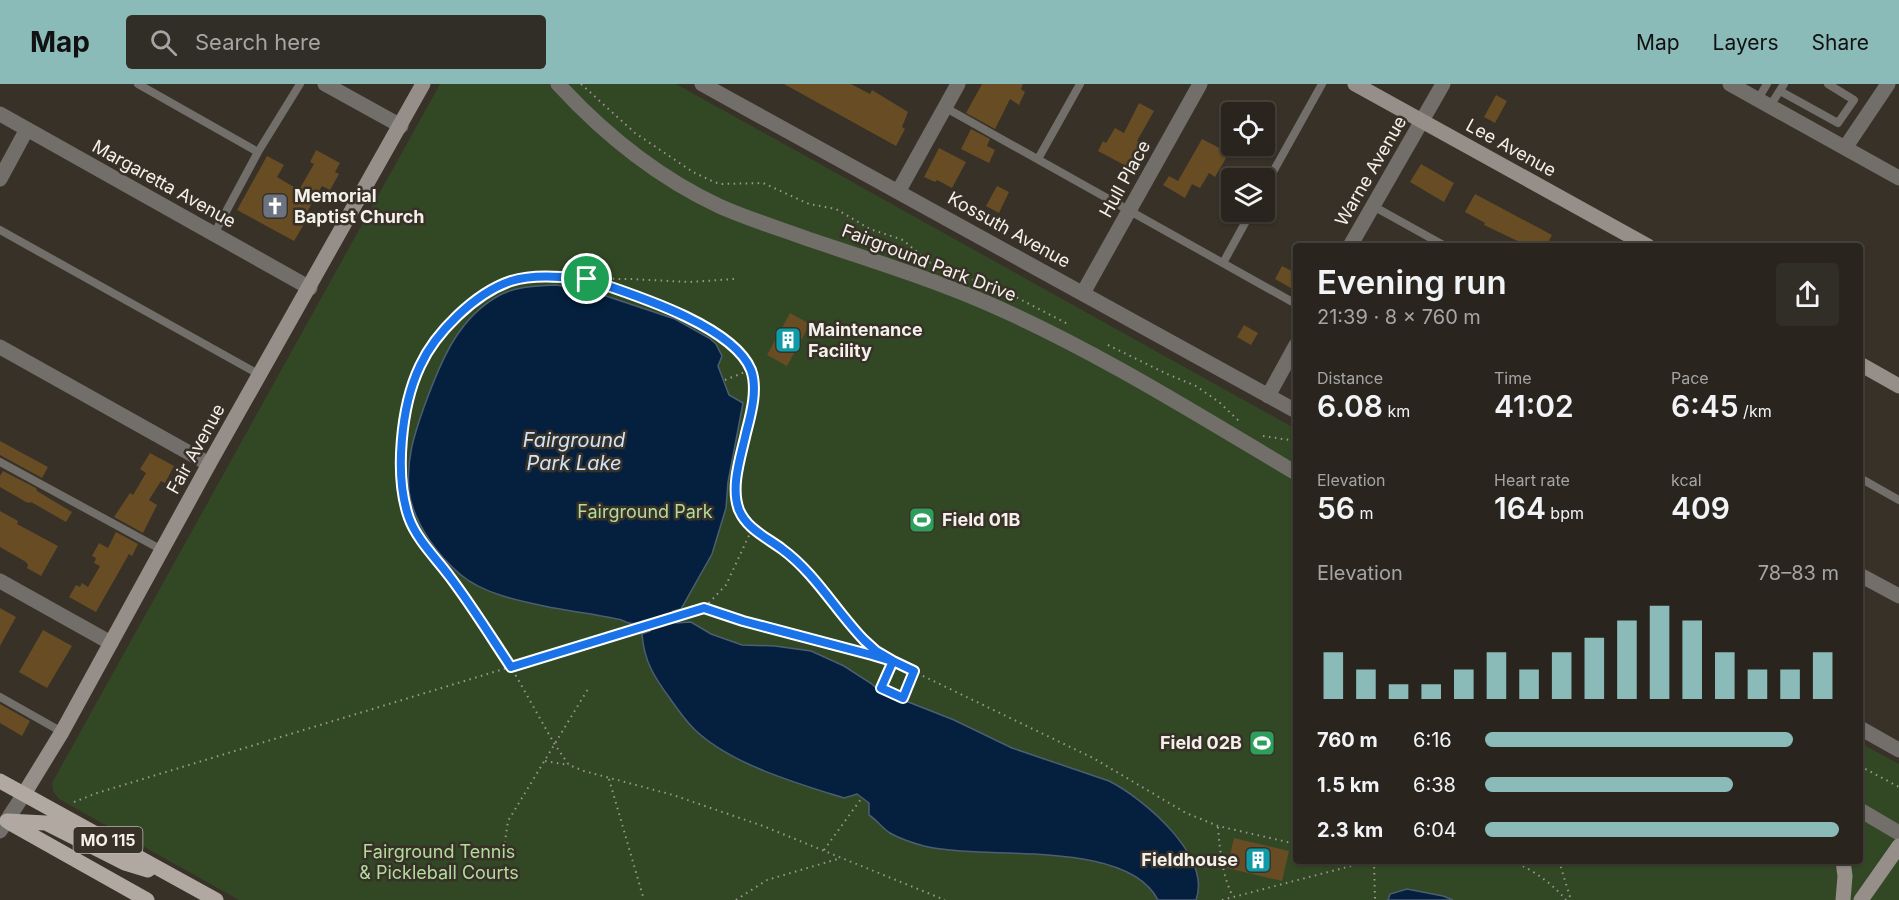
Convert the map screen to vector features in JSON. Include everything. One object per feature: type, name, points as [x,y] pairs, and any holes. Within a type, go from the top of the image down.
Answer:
[{"type":"main road","name":"MO 115","points":[[0,781],[216,900]]},
{"type":"main road","points":[[0,791],[24,794]]},
{"type":"main road","name":"MO 115","points":[[2,823],[147,900]]},
{"type":"main road","points":[[2,823],[46,823],[125,863],[177,878]]},
{"type":"street","points":[[325,84],[401,126]]},
{"type":"street","name":"Fair Avenue","points":[[2,823],[24,794],[62,732],[423,84]]},
{"type":"street","name":"Fairground Park Drive","points":[[558,84],[579,107],[621,145],[669,179],[719,206],[899,269],[987,303],[1144,383],[1293,471]]},
{"type":"street","name":"Kossuth Avenue","points":[[702,84],[1293,409]]},
{"type":"street","name":"Hull Place","points":[[1083,293],[1200,84]]},
{"type":"street","name":"Lee Avenue","points":[[1355,84],[1643,243]]},
{"type":"street","name":"Warne Avenue","points":[[1352,243],[1443,84]]},
{"type":"street","points":[[1730,84],[1899,178]]},
{"type":"street","points":[[1845,148],[1888,84]]},
{"type":"street","points":[[898,192],[946,108],[954,86]]},
{"type":"street","name":"Margaretta Avenue","points":[[0,114],[310,288]]},
{"type":"street","points":[[0,179],[27,129]]},
{"type":"street","points":[[0,347],[209,465]]},
{"type":"street","points":[[1268,396],[1293,350]]},
{"type":"street","points":[[1863,366],[1899,386]]},
{"type":"street","points":[[1863,577],[1899,596]]},
{"type":"street","points":[[0,581],[111,643]]},
{"type":"street","points":[[1863,730],[1899,750]]},
{"type":"street","points":[[1863,812],[1899,833]]},
{"type":"street","points":[[1861,900],[1899,846]]},
{"type":"street","points":[[1843,864],[1843,900]]},
{"type":"lane","points":[[138,84],[258,152]]},
{"type":"lane","points":[[214,234],[258,152],[300,84]]},
{"type":"lane","points":[[1038,159],[1080,84]]},
{"type":"lane","points":[[1275,168],[1322,84]]},
{"type":"lane","points":[[1764,103],[1767,84]]},
{"type":"lane","points":[[1764,103],[1782,88],[1838,123],[1854,100],[1828,84]]},
{"type":"lane","points":[[946,108],[1293,302]]},
{"type":"lane","points":[[1373,206],[1440,243]]},
{"type":"lane","points":[[1222,263],[1245,222]]},
{"type":"lane","points":[[0,230],[260,375]]},
{"type":"lane","points":[[0,462],[162,550]]},
{"type":"lane","points":[[1863,480],[1899,500]]},
{"type":"lane","points":[[0,697],[62,732]]},
{"type":"path","points":[[581,84],[635,132],[693,172],[721,184],[763,183],[809,204],[836,209],[870,230],[903,240],[929,262],[939,267]]},
{"type":"path","points":[[949,271],[1012,295],[1070,325]]},
{"type":"path","points":[[569,765],[555,745],[511,667],[408,517],[401,475],[407,412],[419,367],[432,345],[455,318],[495,288],[522,278],[646,279],[690,282],[734,279]]},
{"type":"path","points":[[587,279],[656,304],[713,332],[737,350],[751,370],[753,379],[752,401],[736,495],[739,509],[752,528],[798,563],[851,627],[876,651],[892,661],[1094,758],[1186,813],[1218,826],[1293,843]]},
{"type":"path","points":[[1102,342],[1196,386],[1219,402],[1239,421]]},
{"type":"path","points":[[725,380],[751,370]]},
{"type":"path","points":[[1262,435],[1293,440]]},
{"type":"path","points":[[74,802],[97,793],[704,608],[726,585],[752,528]]},
{"type":"path","points":[[704,608],[743,621],[892,661]]},
{"type":"path","points":[[892,661],[881,688],[903,698],[914,671]]},
{"type":"path","points":[[503,855],[508,821],[588,689]]},
{"type":"path","points":[[545,761],[569,765],[706,806],[842,857],[945,900]]},
{"type":"path","points":[[1863,768],[1899,788]]},
{"type":"path","points":[[609,777],[644,900]]},
{"type":"path","points":[[824,850],[861,799]]},
{"type":"path","points":[[1218,826],[1221,862],[1233,897]]},
{"type":"path","points":[[736,900],[768,880],[842,857]]},
{"type":"path","points":[[1222,900],[1360,864]]},
{"type":"path","points":[[1372,864],[1375,900]]},
{"type":"path","points":[[1518,864],[1534,872],[1566,900]]},
{"type":"path","points":[[1560,864],[1571,900]]},
{"type":"green space","name":"Fairground Park","points":[[440,84],[676,84],[1293,427],[1293,864],[1863,864],[1863,745],[1899,764],[1899,900],[239,900],[59,799],[53,791],[52,783]]},
{"type":"water","name":"Fairground Park Lake","points":[[556,285],[591,291],[675,319],[709,338],[716,344],[722,356],[718,366],[729,395],[743,403],[728,482],[726,508],[712,554],[681,609],[673,611],[676,623],[691,622],[711,634],[742,645],[775,646],[811,651],[844,666],[878,690],[954,720],[1012,748],[1109,781],[1156,815],[1184,847],[1194,865],[1198,883],[1196,900],[1158,900],[1141,880],[1117,868],[1086,860],[1052,855],[950,850],[924,846],[898,837],[887,831],[869,815],[869,803],[857,794],[844,798],[764,771],[726,752],[694,729],[651,669],[645,653],[642,634],[650,631],[647,620],[631,623],[518,600],[481,588],[452,567],[435,548],[421,526],[411,503],[409,469],[412,448],[424,407],[452,342],[473,315],[487,303],[508,291]]},
{"type":"water","points":[[1407,889],[1453,900],[1388,900],[1390,894]]},
{"type":"pier","points":[[673,611],[676,623],[650,631],[647,619]]},
{"type":"building","points":[[784,84],[851,84],[870,94],[872,90],[908,112],[902,127],[905,129],[896,146]]},
{"type":"building","points":[[982,84],[1023,84],[1021,89],[1025,92],[1019,105],[1010,99],[995,129],[966,113]]},
{"type":"building","points":[[1496,95],[1507,101],[1495,123],[1484,117]]},
{"type":"building","points":[[1139,103],[1154,111],[1137,141],[1144,144],[1131,166],[1128,167],[1098,151],[1103,141],[1106,143],[1115,128],[1124,133]]},
{"type":"building","points":[[971,129],[990,139],[987,146],[995,150],[989,163],[961,149]]},
{"type":"building","points":[[1202,139],[1221,149],[1221,156],[1227,156],[1215,177],[1209,173],[1200,188],[1192,184],[1185,198],[1163,185],[1169,176],[1178,181]]},
{"type":"building","points":[[939,148],[966,162],[952,188],[937,180],[935,182],[924,177]]},
{"type":"building","name":"Memorial Baptist Church","points":[[316,150],[340,163],[335,172],[339,174],[330,190],[322,186],[304,217],[303,226],[294,241],[237,210],[267,156],[284,165],[277,177],[299,190],[314,164],[310,162]]},
{"type":"building","points":[[1421,164],[1454,183],[1444,202],[1410,182]]},
{"type":"building","points":[[997,186],[1009,192],[999,213],[986,206]]},
{"type":"building","points":[[1475,194],[1552,235],[1548,243],[1522,243],[1484,225],[1485,223],[1465,212]]},
{"type":"building","points":[[1282,266],[1293,272],[1293,289],[1275,279]]},
{"type":"building","name":"Maintenance Facility","points":[[790,313],[810,324],[787,366],[767,355]]},
{"type":"building","points":[[1244,325],[1258,333],[1251,345],[1237,337]]},
{"type":"building","points":[[0,441],[48,467],[42,478],[0,455]]},
{"type":"building","points":[[150,453],[174,466],[165,483],[161,481],[149,500],[157,505],[143,533],[114,517],[130,493],[133,495],[146,473],[140,469]]},
{"type":"building","points":[[3,471],[36,488],[37,491],[72,512],[66,522],[0,487],[0,476]]},
{"type":"building","points":[[0,511],[18,521],[17,524],[58,546],[41,576],[27,568],[26,562],[0,547]]},
{"type":"building","points":[[116,532],[138,544],[132,556],[129,554],[96,612],[69,597],[76,585],[80,587],[82,583],[88,587],[100,566],[94,563],[96,558],[92,556],[99,543],[108,548]]},
{"type":"building","points":[[0,608],[16,617],[0,646]]},
{"type":"building","points":[[43,630],[72,646],[47,688],[19,672]]},
{"type":"building","points":[[0,704],[30,721],[22,736],[0,723]]},
{"type":"building","name":"Fieldhouse","points":[[1234,838],[1289,851],[1282,881],[1227,868]]},
{"type":"place","name":"Memorial Baptist Church","points":[[275,206]]},
{"type":"place","name":"Maintenance Facility","points":[[788,340]]},
{"type":"place","name":"Field 01B","points":[[922,520]]},
{"type":"place","name":"Field 02B","points":[[1262,743]]},
{"type":"place","name":"Fieldhouse","points":[[1258,860]]},
{"type":"route","points":[[587,279],[522,278],[495,288],[475,302],[455,318],[432,345],[419,367],[407,412],[401,455],[401,475],[408,517],[414,529],[451,578],[511,667],[704,608],[743,621],[893,661],[914,671],[903,698],[881,688],[893,661],[876,651],[864,640],[798,563],[780,547],[752,528],[739,509],[736,495],[737,481],[754,390],[751,370],[745,360],[724,339],[686,317],[587,279]]},
{"type":"park label","name":"Fairground Tennis & Pickleball Courts","points":[[439,862]]}]
